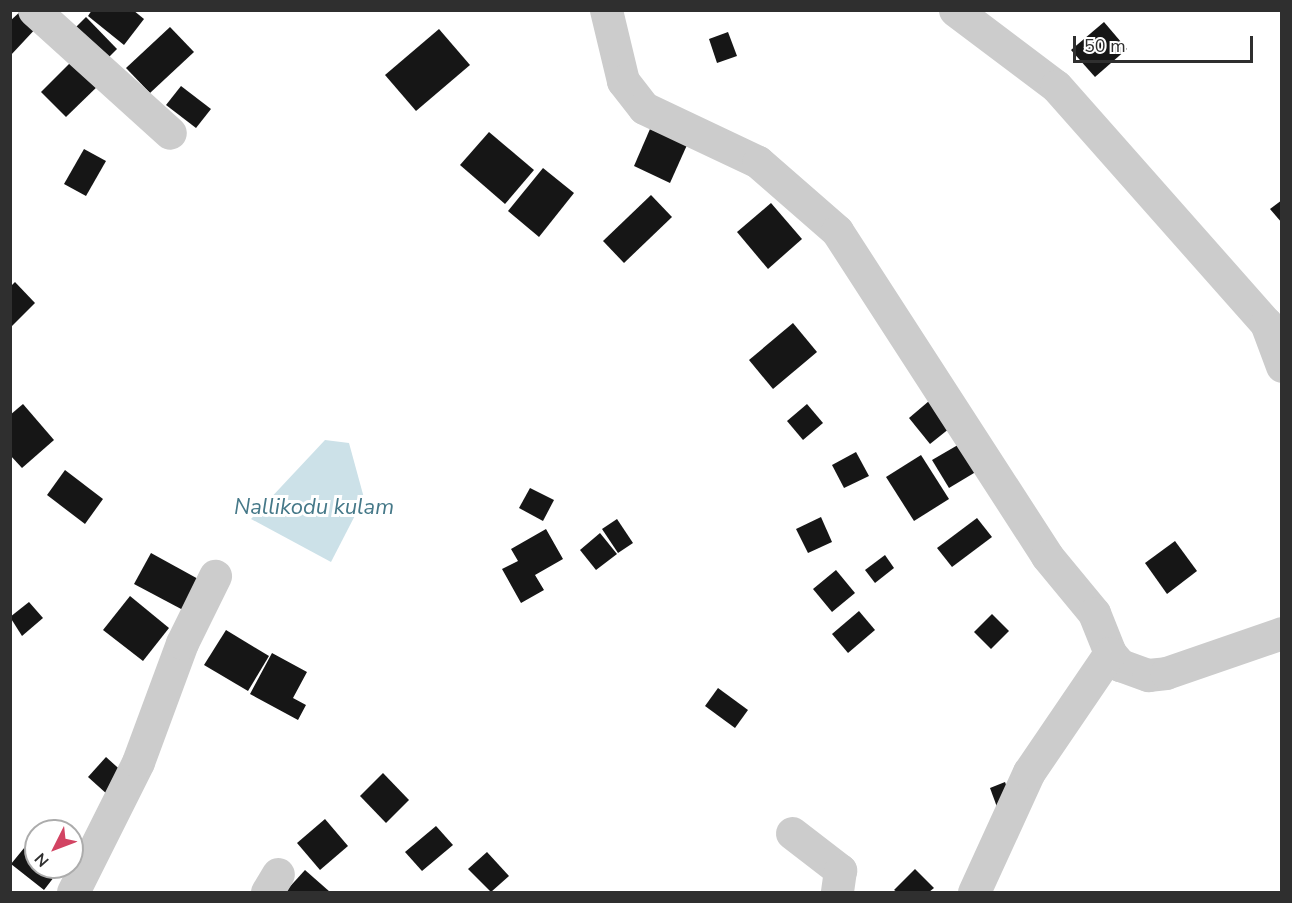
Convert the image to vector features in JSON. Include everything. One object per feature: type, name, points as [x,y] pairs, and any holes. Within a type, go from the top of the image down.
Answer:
[{"type":"street","points":[[34,10],[170,133]]},
{"type":"street","points":[[606,10],[623,81],[644,108],[758,162],[837,231],[1047,556],[1094,613],[1110,653],[1120,665],[1148,675],[1166,673],[1281,633]]},
{"type":"street","points":[[955,10],[1056,86],[1274,316],[1281,366]]},
{"type":"street","points":[[73,892],[138,762],[182,643],[215,576]]},
{"type":"street","points":[[974,892],[1029,772],[1110,653]]},
{"type":"street","points":[[792,833],[840,870],[837,892]]},
{"type":"water","name":"Nallikodu kulam","points":[[325,440],[349,443],[364,498],[331,562],[251,519]]},
{"type":"building","points":[[22,10],[39,25],[10,56],[10,21]]},
{"type":"building","points":[[92,10],[133,10],[144,19],[124,45],[88,16]]},
{"type":"building","points":[[86,17],[117,49],[102,64],[71,32]]},
{"type":"building","points":[[1104,22],[1127,49],[1095,77],[1071,50]]},
{"type":"building","points":[[170,27],[194,52],[150,93],[126,68]]},
{"type":"building","points":[[439,29],[470,65],[416,111],[385,75]]},
{"type":"building","points":[[728,32],[737,56],[717,63],[709,39]]},
{"type":"building","points":[[77,56],[102,82],[66,117],[41,92]]},
{"type":"building","points":[[181,86],[211,109],[196,128],[166,105]]},
{"type":"building","points":[[650,129],[687,145],[670,183],[634,166]]},
{"type":"building","points":[[489,132],[534,170],[505,204],[460,165]]},
{"type":"building","points":[[84,149],[106,161],[86,196],[64,184]]},
{"type":"building","points":[[543,168],[574,193],[539,237],[508,211]]},
{"type":"building","points":[[651,195],[672,217],[624,263],[603,241]]},
{"type":"building","points":[[1282,200],[1282,223],[1270,209]]},
{"type":"building","points":[[771,203],[802,239],[768,269],[737,232]]},
{"type":"building","points":[[15,282],[35,303],[12,326],[10,287]]},
{"type":"building","points":[[793,323],[817,352],[773,389],[749,360]]},
{"type":"building","points":[[929,401],[950,428],[930,444],[909,418]]},
{"type":"building","points":[[23,404],[54,440],[22,468],[10,455],[10,415]]},
{"type":"building","points":[[807,404],[823,423],[803,440],[787,421]]},
{"type":"building","points":[[963,442],[979,470],[949,488],[932,460]]},
{"type":"building","points":[[856,452],[869,476],[844,488],[832,465]]},
{"type":"building","points":[[921,455],[949,499],[914,521],[886,477]]},
{"type":"building","points":[[65,470],[103,499],[85,524],[47,495]]},
{"type":"building","points":[[530,488],[554,500],[543,521],[519,508]]},
{"type":"building","points":[[821,517],[832,542],[808,553],[796,529]]},
{"type":"building","points":[[977,518],[992,537],[952,567],[937,548]]},
{"type":"building","points":[[617,519],[633,543],[618,553],[602,529]]},
{"type":"building","points":[[546,529],[563,559],[535,575],[544,590],[521,603],[502,569],[518,561],[511,549]]},
{"type":"building","points":[[600,533],[617,554],[596,570],[580,550]]},
{"type":"building","points":[[1175,541],[1197,571],[1167,594],[1145,563]]},
{"type":"building","points":[[151,553],[200,580],[183,610],[134,584]]},
{"type":"building","points":[[885,555],[894,568],[875,583],[865,570]]},
{"type":"building","points":[[836,570],[855,593],[832,612],[813,589]]},
{"type":"building","points":[[130,596],[169,628],[143,661],[103,630]]},
{"type":"building","points":[[29,602],[43,618],[22,636],[10,617]]},
{"type":"building","points":[[859,611],[875,630],[848,653],[832,634]]},
{"type":"building","points":[[992,614],[1009,631],[991,649],[974,632]]},
{"type":"building","points":[[226,630],[269,656],[248,691],[204,665]]},
{"type":"building","points":[[272,653],[307,672],[293,698],[306,705],[298,720],[250,694]]},
{"type":"building","points":[[718,688],[748,710],[735,728],[705,706]]},
{"type":"building","points":[[106,757],[126,775],[108,795],[88,777]]},
{"type":"building","points":[[383,773],[409,800],[386,823],[360,796]]},
{"type":"building","points":[[1005,782],[1012,801],[997,807],[990,788]]},
{"type":"building","points":[[325,819],[348,846],[320,870],[297,843]]},
{"type":"building","points":[[436,826],[453,845],[422,871],[405,852]]},
{"type":"building","points":[[24,848],[24,874],[11,864]]},
{"type":"building","points":[[487,852],[509,876],[491,892],[468,869]]},
{"type":"building","points":[[915,869],[934,888],[929,892],[897,892],[894,890]]},
{"type":"building","points":[[305,870],[330,892],[285,892]]},
{"type":"building","points":[[30,879],[52,879],[44,890]]}]
